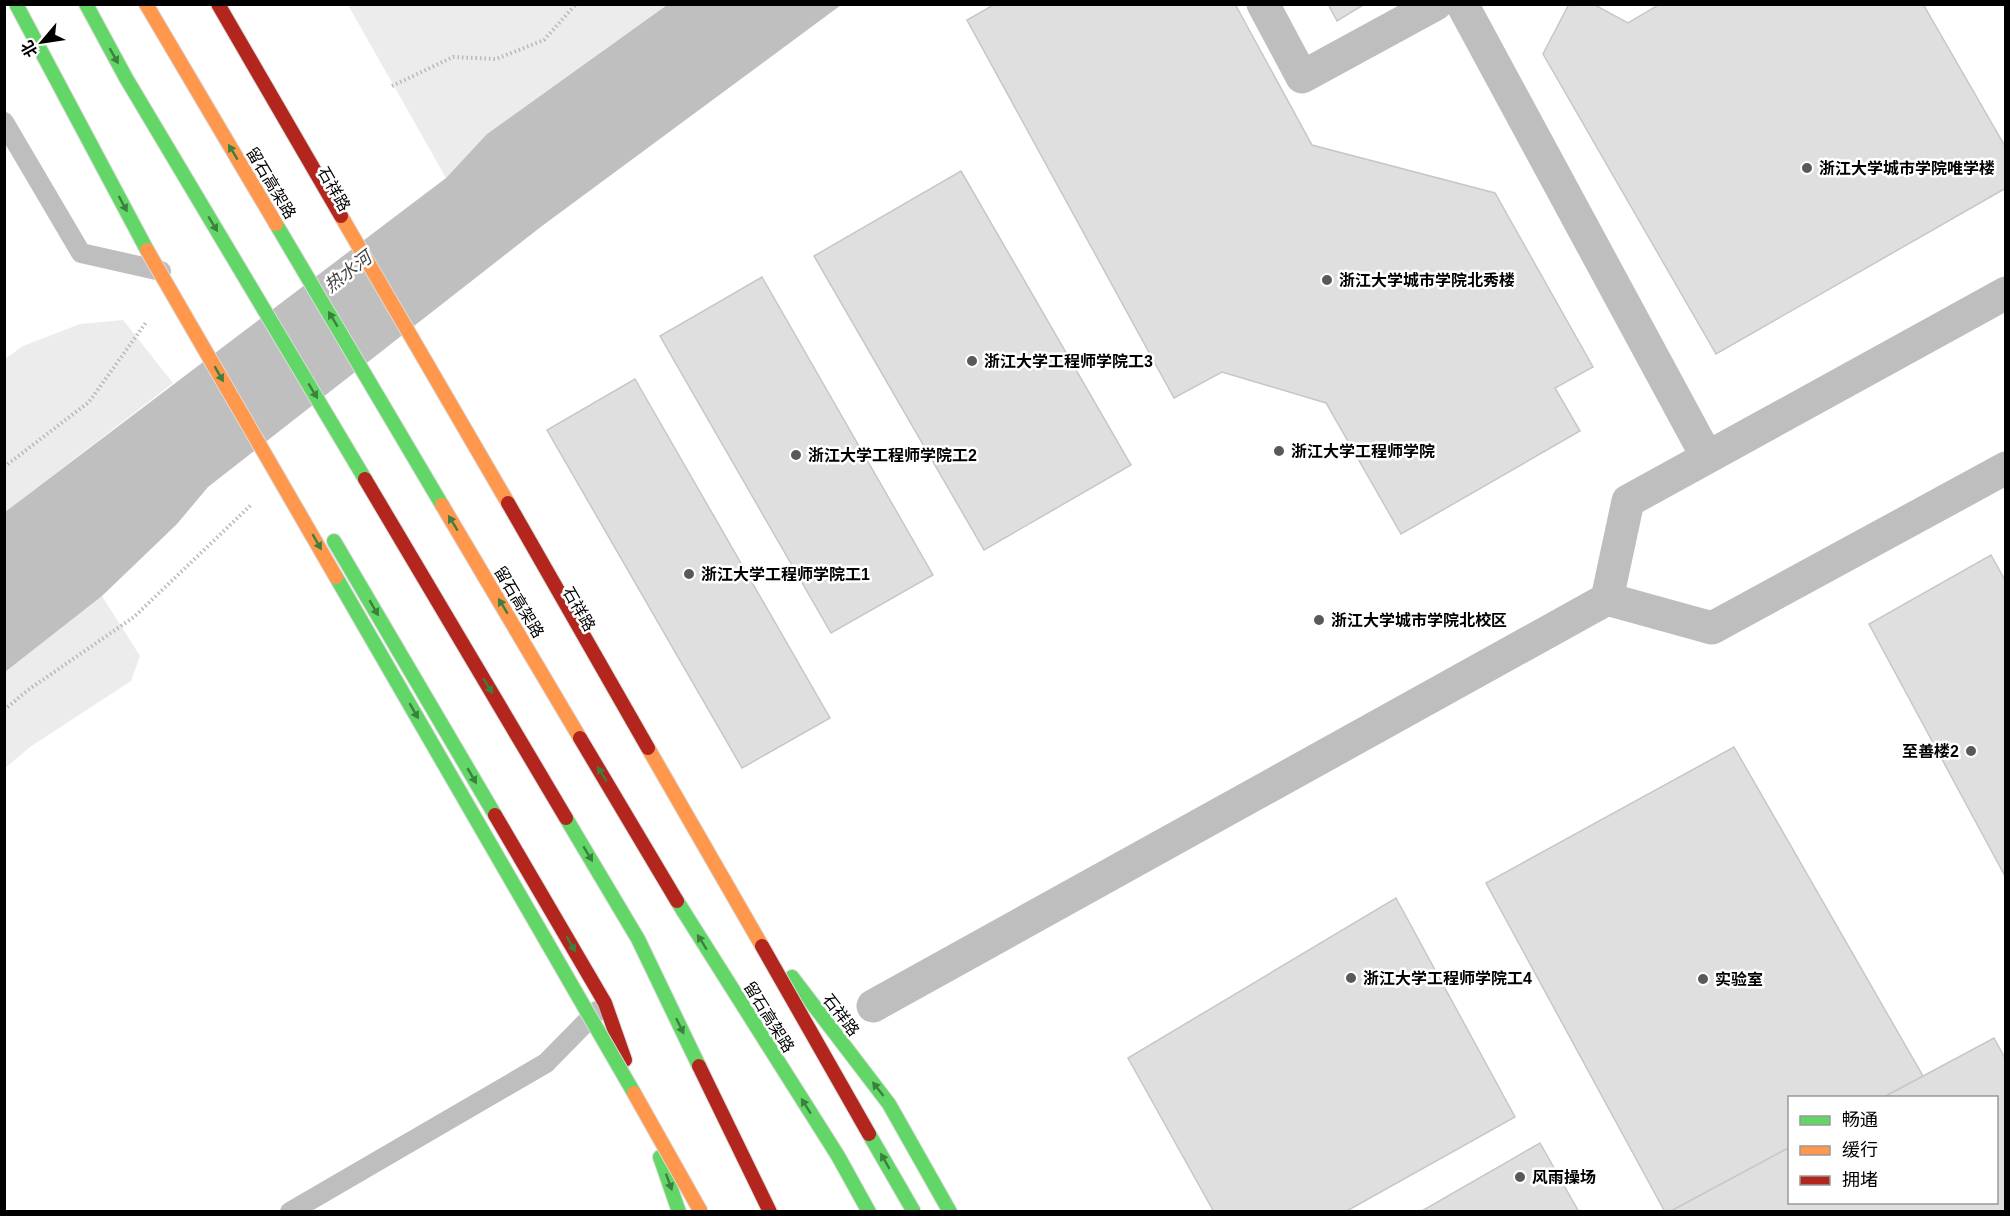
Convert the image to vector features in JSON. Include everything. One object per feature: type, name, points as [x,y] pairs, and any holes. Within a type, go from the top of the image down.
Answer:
[{"type":"main road","points":[[16,4],[155,235]]},
{"type":"main road","points":[[16,4],[145,246],[580,998],[701,1212]]},
{"type":"main road","points":[[86,4],[126,78],[638,939],[769,1212]]},
{"type":"main road","name":"留石高架路","points":[[147,4],[689,922],[838,1156],[869,1212]]},
{"type":"main road","name":"石祥路","points":[[207,4],[717,880],[889,1104],[950,1212]]},
{"type":"main road","name":"留石高架路","points":[[218,4],[480,454],[914,1212]]},
{"type":"main road","points":[[327,528],[605,1003],[679,1212]]},
{"type":"main road","points":[[838,1156],[878,1212]]},
{"type":"street","points":[[1263,4],[1302,77],[1436,4]]},
{"type":"street","points":[[1462,4],[1707,457]]},
{"type":"street","points":[[1607,599],[1628,501],[2006,293]]},
{"type":"street","points":[[873,1006],[1607,599],[1712,628],[2006,468]]},
{"type":"lane","points":[[4,122],[81,253],[178,275]]},
{"type":"lane","points":[[290,1212],[546,1063],[605,1003]]},
{"type":"path","points":[[392,86],[453,57],[496,59],[544,40],[576,4]]},
{"type":"path","points":[[4,467],[89,402],[178,275]]},
{"type":"path","points":[[4,710],[28,690],[134,617],[258,498]]},
{"type":"shaded area","points":[[348,5],[667,5],[487,134],[446,178]]},
{"type":"shaded area","points":[[123,320],[173,383],[5,512],[5,359],[23,346],[80,324]]},
{"type":"shaded area","points":[[102,596],[140,656],[131,681],[30,747],[5,768],[5,672]]},
{"type":"water","name":"热水河","points":[[667,5],[841,5],[542,226],[208,487],[177,524],[102,596],[5,672],[5,512],[446,178],[487,134]]},
{"type":"building","name":"浙江大学城市学院北秀楼","points":[[995,4],[1235,4],[1312,145],[1495,193],[1593,367],[1555,388],[1580,431],[1401,534],[1326,403],[1222,372],[1174,398],[967,20]]},
{"type":"building","points":[[1328,4],[1365,4],[1337,21]]},
{"type":"building","name":"浙江大学城市学院唯学楼","points":[[1569,4],[1593,4],[1628,23],[1660,4],[1923,4],[2006,148],[2006,188],[1716,354],[1543,54]]},
{"type":"building","name":"浙江大学工程师学院工3","points":[[961,171],[1131,465],[984,550],[814,256]]},
{"type":"building","name":"浙江大学工程师学院工2","points":[[762,277],[933,575],[831,633],[660,336]]},
{"type":"building","name":"浙江大学工程师学院工1","points":[[635,379],[830,718],[742,768],[547,430]]},
{"type":"building","name":"至善楼2","points":[[1991,555],[2006,582],[2006,878],[1869,624]]},
{"type":"building","name":"实验室","points":[[1734,747],[1923,1076],[1886,1096],[1788,1096],[1788,1148],[1669,1212],[1665,1212],[1486,883]]},
{"type":"building","name":"浙江大学工程师学院工4","points":[[1396,898],[1515,1117],[1345,1212],[1214,1212],[1128,1058]]},
{"type":"building","points":[[1994,1038],[2006,1060],[2006,1212],[1669,1212],[1788,1148],[1788,1204],[1998,1204],[1998,1096],[1886,1096]]},
{"type":"building","name":"风雨操场","points":[[1540,1143],[1579,1212],[1420,1212]]},
{"type":"traffic: fast","points":[[16,4],[147,250]]},
{"type":"traffic: fast","points":[[86,4],[126,78],[365,479]]},
{"type":"traffic: fast","points":[[276,224],[442,505]]},
{"type":"traffic: fast","points":[[334,541],[495,815]]},
{"type":"traffic: fast","points":[[336,577],[634,1093]]},
{"type":"traffic: fast","points":[[566,818],[638,939],[699,1066]]},
{"type":"traffic: fast","points":[[677,901],[838,1156],[869,1212]]},
{"type":"traffic: fast","points":[[792,977],[889,1104],[950,1212]]},
{"type":"traffic: fast","points":[[869,1134],[914,1212]]},
{"type":"traffic: fast","points":[[660,1157],[679,1212]]},
{"type":"traffic: slow","points":[[146,4],[276,224]]},
{"type":"traffic: slow","points":[[341,216],[508,503]]},
{"type":"traffic: slow","points":[[147,250],[336,577]]},
{"type":"traffic: slow","points":[[442,505],[580,738]]},
{"type":"traffic: slow","points":[[648,748],[762,946]]},
{"type":"traffic: slow","points":[[634,1093],[701,1212]]},
{"type":"traffic: jam","points":[[218,4],[341,216]]},
{"type":"traffic: jam","points":[[365,479],[566,818]]},
{"type":"traffic: jam","points":[[508,503],[648,748]]},
{"type":"traffic: jam","points":[[580,738],[677,901]]},
{"type":"traffic: jam","points":[[495,815],[605,1003],[625,1060]]},
{"type":"traffic: jam","points":[[762,946],[869,1134]]},
{"type":"traffic: jam","points":[[699,1066],[770,1212]]},
{"type":"place","name":"浙江大学城市学院唯学楼","points":[[1807,168]]},
{"type":"place","name":"浙江大学城市学院北秀楼","points":[[1327,280]]},
{"type":"place","name":"浙江大学工程师学院工3","points":[[972,361]]},
{"type":"place","name":"浙江大学工程师学院","points":[[1279,451]]},
{"type":"place","name":"浙江大学工程师学院工2","points":[[796,455]]},
{"type":"place","name":"浙江大学工程师学院工1","points":[[689,574]]},
{"type":"place","name":"浙江大学城市学院北校区","points":[[1319,620]]},
{"type":"place","name":"至善楼2","points":[[1971,751]]},
{"type":"place","name":"浙江大学工程师学院工4","points":[[1351,978]]},
{"type":"place","name":"实验室","points":[[1703,979]]},
{"type":"place","name":"风雨操场","points":[[1520,1177]]}]
